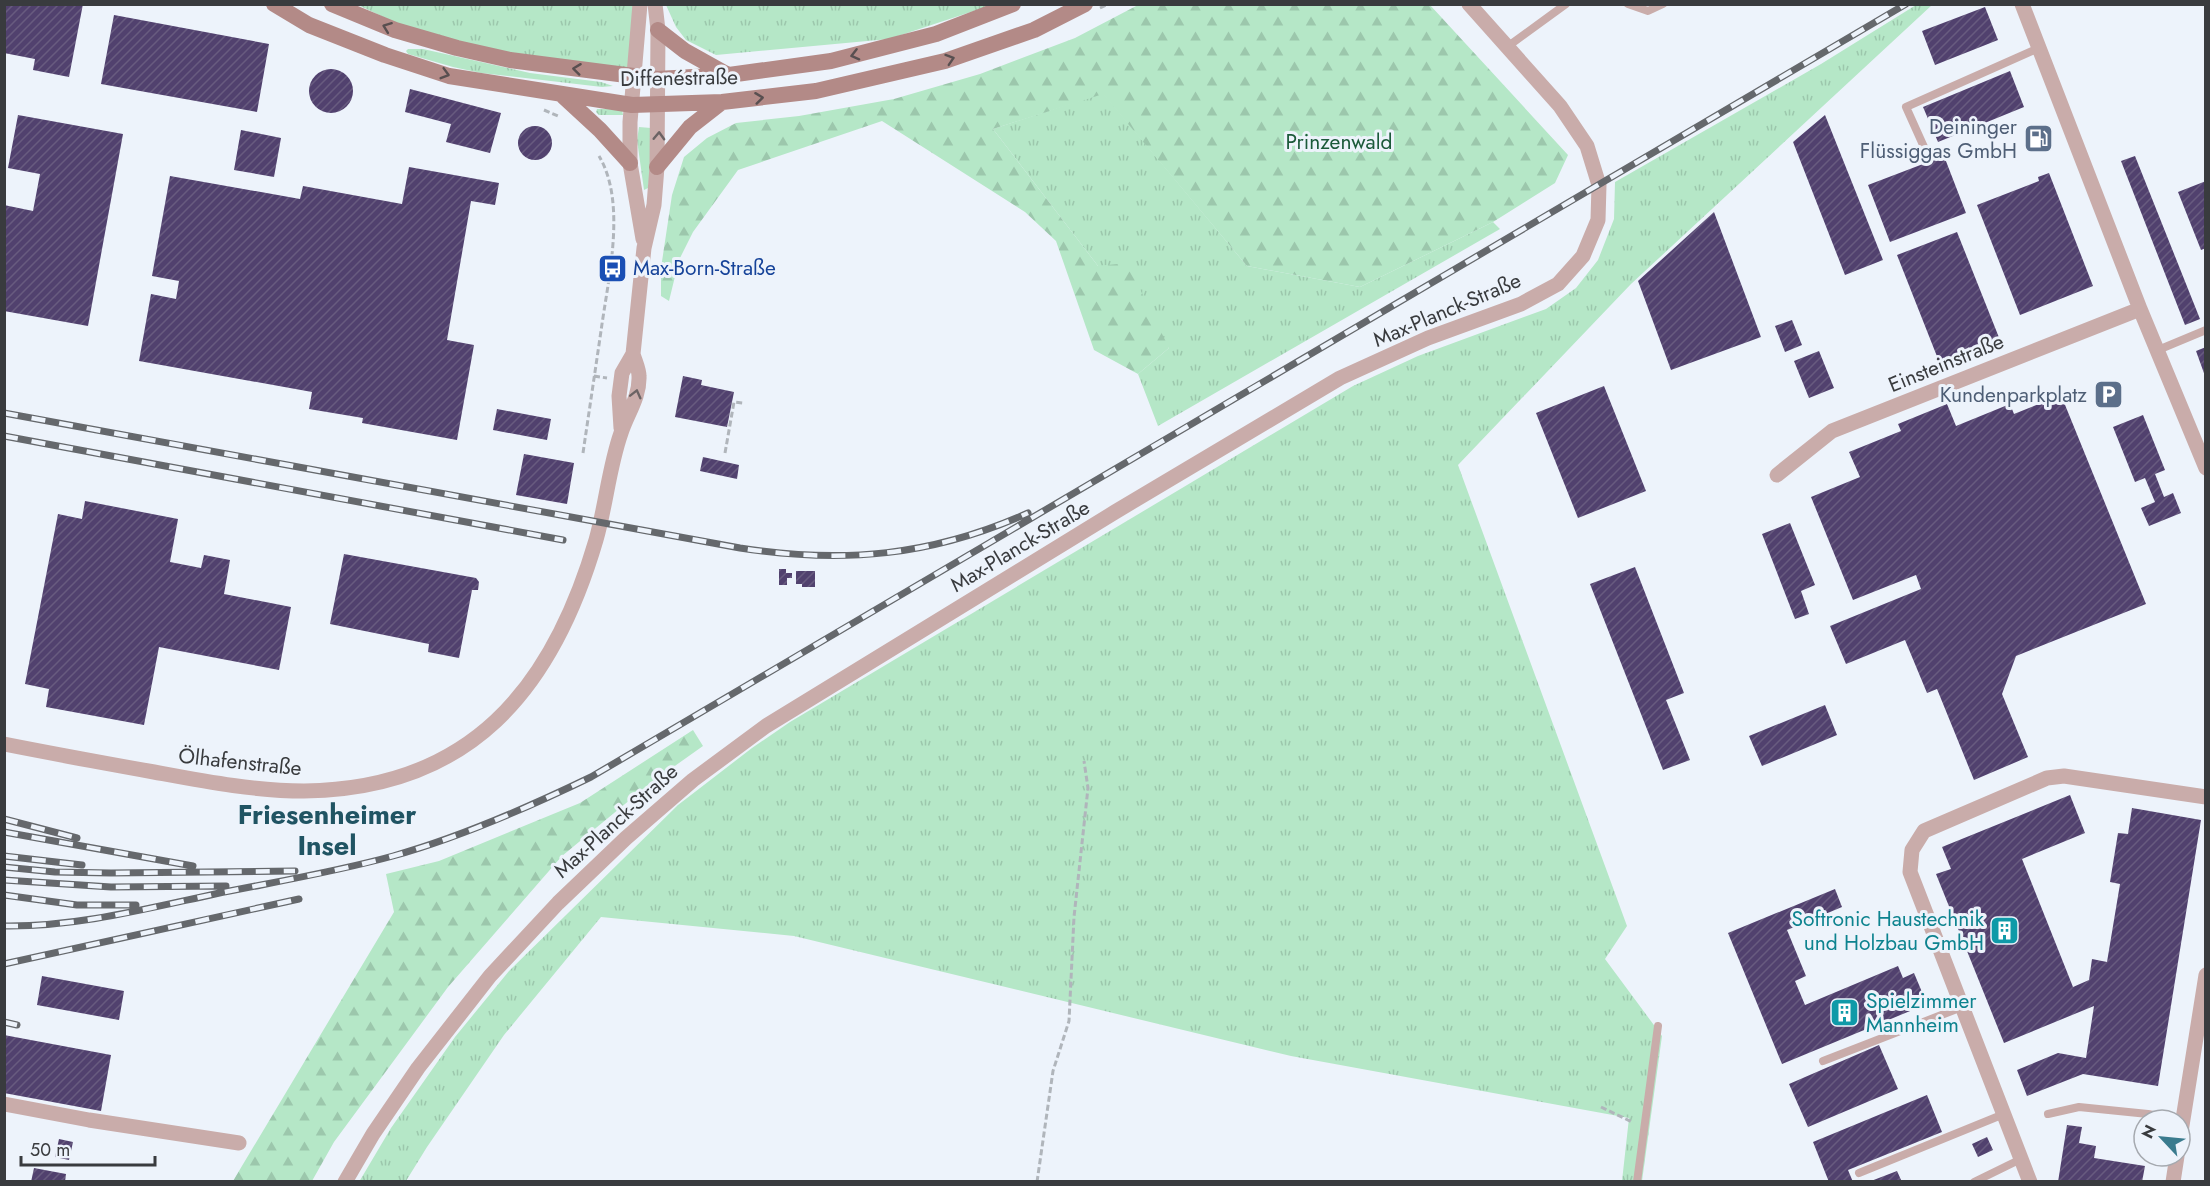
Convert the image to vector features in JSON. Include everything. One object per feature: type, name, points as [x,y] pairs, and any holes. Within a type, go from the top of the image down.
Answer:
[{"type":"main road","name":"Diffenéstraße","points":[[274,4],[320,29],[385,55],[439,72],[489,83],[632,105],[722,102],[816,91],[945,61],[1034,30],[1085,4]]},
{"type":"main road","name":"Diffenéstraße","points":[[332,4],[395,30],[457,48],[510,60],[657,79],[729,75],[831,61],[936,34],[1013,4]]},
{"type":"main road","points":[[658,30],[686,51],[729,75]]},
{"type":"main road","points":[[560,94],[600,130],[630,163]]},
{"type":"main road","points":[[657,167],[690,127],[722,102]]},
{"type":"street","points":[[635,76],[640,4]]},
{"type":"street","points":[[655,4],[658,30],[659,105]]},
{"type":"street","name":"Max-Planck-Straße","points":[[345,1182],[373,1134],[418,1068],[490,976],[543,919],[634,830],[693,780],[766,726],[1115,512],[1340,378],[1428,338],[1521,304],[1558,284],[1583,256],[1598,219],[1599,185],[1587,146],[1560,106],[1469,4]]},
{"type":"street","points":[[2022,4],[2140,309],[2205,468]]},
{"type":"street","name":"Ölhafenstraße","points":[[635,76],[630,163],[644,248]]},
{"type":"street","name":"Ölhafenstraße","points":[[4,744],[185,778],[268,790],[304,791],[346,788],[388,781],[429,766],[461,749],[503,714],[543,665],[568,618],[586,575],[604,511],[621,432],[619,396],[622,373],[633,354],[644,248],[654,205],[659,105]]},
{"type":"street","name":"Einsteinstraße","points":[[1777,475],[1832,431],[2140,309]]},
{"type":"street","points":[[2030,1182],[1910,872],[1912,850],[1924,831],[2047,778],[2064,776],[2205,797]]},
{"type":"street","points":[[2182,1108],[2205,975]]},
{"type":"street","points":[[4,1104],[89,1120],[238,1143]]},
{"type":"lane","points":[[1507,46],[1566,4]]},
{"type":"lane","points":[[1628,4],[1648,11],[1663,4]]},
{"type":"lane","points":[[1924,147],[1906,107],[2039,48]]},
{"type":"lane","points":[[2158,350],[2205,330]]},
{"type":"lane","points":[[1823,1061],[1962,1007]]},
{"type":"lane","points":[[1637,1182],[1658,1026]]},
{"type":"lane","points":[[2048,1114],[2079,1107],[2132,1112]]},
{"type":"lane","points":[[1860,1173],[2004,1114]]},
{"type":"lane","points":[[1974,1182],[2021,1159]]},
{"type":"path","points":[[583,453],[611,258],[613,214],[609,178],[594,150]]},
{"type":"path","points":[[725,453],[734,402],[743,403]]},
{"type":"path","points":[[1037,1182],[1053,1071],[1069,1021],[1074,917],[1088,788],[1084,761]]},
{"type":"path","points":[[1601,1107],[1644,1127]]},
{"type":"green space","points":[[358,5],[640,5],[635,76],[510,60],[396,23]]},
{"type":"green space","points":[[666,5],[992,5],[889,39],[716,55],[686,40],[676,27]]},
{"type":"green space","name":"Prinzenwald","points":[[1138,5],[1430,5],[1568,155],[1555,183],[1493,222],[1360,287],[1247,266],[1103,94],[993,129],[1098,266],[1127,263],[1169,348],[1138,374],[1094,350],[1056,241],[1025,212],[882,121],[738,170],[693,232],[679,260],[669,301],[661,296],[661,268],[672,195],[684,157],[707,138],[736,123],[799,116],[894,99],[980,74],[1075,38]]},
{"type":"green space","points":[[1916,5],[1932,5],[1631,284],[1458,465],[1627,926],[1605,959],[1662,1036],[1642,1181],[1622,1181],[1629,1118],[1291,1056],[794,936],[601,917],[504,1035],[406,1181],[359,1182],[391,1128],[455,1037],[509,971],[678,805],[752,748],[790,722],[1353,386],[1418,356],[1546,309],[1576,288],[1598,260],[1614,219],[1615,182],[1821,64]]},
{"type":"green space","points":[[423,49],[530,73],[601,82],[613,86],[602,87],[481,73],[408,54],[406,51]]},
{"type":"green space","points":[[1103,93],[1247,266],[1360,287],[1493,222],[1500,229],[1158,426],[1138,374],[1169,348],[1098,266],[993,129]]},
{"type":"green space","points":[[597,109],[622,109],[623,115],[599,115],[596,112]]},
{"type":"green space","points":[[639,127],[651,128],[651,167],[648,188],[644,190],[637,140]]},
{"type":"green space","points":[[693,730],[703,746],[648,785],[562,856],[448,987],[334,1142],[312,1181],[233,1181],[394,912],[386,874],[439,861],[580,803]]},
{"type":"building","points":[[4,4],[83,4],[69,77],[33,70],[35,59],[4,53]]},
{"type":"building","points":[[1985,7],[1998,40],[1935,65],[1922,31]]},
{"type":"building","points":[[114,15],[269,44],[257,112],[101,84]]},
{"type":"building","points":[[331,69],[347,75],[353,91],[347,107],[331,113],[315,107],[309,91],[315,75]]},
{"type":"building","points":[[2010,71],[2024,107],[1938,142],[1923,107]]},
{"type":"building","points":[[410,89],[501,113],[490,153],[446,142],[451,124],[405,112]]},
{"type":"building","points":[[18,115],[123,134],[88,326],[4,311],[4,205],[33,211],[40,174],[8,168]]},
{"type":"building","points":[[1825,115],[1883,260],[1845,275],[1793,142]]},
{"type":"building","points":[[535,126],[547,131],[552,143],[547,155],[535,160],[523,155],[518,143],[523,131]]},
{"type":"building","points":[[241,130],[281,138],[274,177],[234,170]]},
{"type":"building","points":[[1944,156],[1966,213],[1890,242],[1868,185]]},
{"type":"building","points":[[2135,156],[2200,319],[2185,325],[2121,161]]},
{"type":"building","points":[[409,167],[499,183],[495,205],[471,201],[447,340],[474,345],[457,440],[362,423],[363,418],[309,409],[312,392],[139,361],[151,294],[176,299],[179,281],[152,276],[170,176],[300,199],[303,186],[402,204]]},
{"type":"building","points":[[2049,173],[2093,286],[2020,315],[1977,205],[2039,181],[2038,177]]},
{"type":"building","points":[[2206,181],[2206,248],[2201,250],[2178,192]]},
{"type":"building","points":[[1714,212],[1761,337],[1671,370],[1638,281]]},
{"type":"building","points":[[1957,232],[2000,340],[1940,364],[1897,255]]},
{"type":"building","points":[[1792,320],[1802,345],[1785,352],[1775,326]]},
{"type":"building","points":[[2206,347],[2206,376],[2205,376],[2196,351]]},
{"type":"building","points":[[1819,351],[1834,388],[1809,398],[1794,361]]},
{"type":"building","points":[[683,376],[702,380],[701,385],[734,392],[727,427],[675,417]]},
{"type":"building","points":[[1604,386],[1646,491],[1578,518],[1536,413]]},
{"type":"building","points":[[2061,395],[2146,604],[2016,656],[2002,694],[2028,757],[1974,780],[1937,689],[1927,693],[1905,640],[1846,664],[1830,626],[1921,589],[1916,575],[1853,600],[1811,497],[1860,477],[1849,452],[1901,431],[1898,424],[1947,404],[1956,426],[2010,404],[2014,414]]},
{"type":"building","points":[[497,409],[551,419],[547,440],[493,430]]},
{"type":"building","points":[[2143,415],[2165,470],[2155,474],[2164,497],[2173,493],[2181,513],[2149,526],[2141,508],[2155,502],[2145,478],[2135,482],[2113,427]]},
{"type":"building","points":[[524,454],[574,463],[567,504],[516,495]]},
{"type":"building","points":[[703,457],[739,465],[737,479],[700,471]]},
{"type":"building","points":[[85,501],[178,519],[170,562],[201,568],[204,555],[230,560],[224,594],[291,607],[279,670],[159,647],[144,725],[46,707],[49,689],[25,684],[58,514],[82,519]]},
{"type":"building","points":[[1790,523],[1815,585],[1801,591],[1809,614],[1795,619],[1762,534]]},
{"type":"building","points":[[344,554],[476,578],[479,582],[478,590],[472,590],[459,658],[428,652],[429,644],[330,624]]},
{"type":"building","points":[[1635,567],[1684,693],[1666,700],[1690,760],[1663,770],[1590,584]]},
{"type":"building","points":[[779,569],[786,569],[786,573],[792,573],[792,578],[787,578],[787,585],[779,585]]},
{"type":"building","points":[[796,571],[815,571],[815,587],[802,587],[802,584],[796,584]]},
{"type":"building","points":[[1825,705],[1837,735],[1762,766],[1749,736]]},
{"type":"building","points":[[2070,795],[2085,833],[2022,859],[2073,987],[2089,980],[2092,959],[2107,962],[2120,884],[2110,882],[2118,833],[2128,834],[2132,808],[2201,820],[2158,1086],[2083,1074],[2027,1096],[2017,1070],[2058,1053],[2086,1058],[2094,1006],[2004,1043],[1936,874],[1951,869],[1942,847]]},
{"type":"building","points":[[1835,889],[1842,907],[1787,930],[1806,976],[1795,981],[1805,1005],[1898,966],[1903,978],[1914,973],[1927,1004],[1782,1064],[1728,933]]},
{"type":"building","points":[[42,976],[124,991],[119,1020],[37,1005]]},
{"type":"building","points":[[4,1035],[111,1055],[101,1111],[4,1093]]},
{"type":"building","points":[[1879,1045],[1898,1089],[1808,1127],[1789,1084]]},
{"type":"building","points":[[1927,1095],[1942,1132],[1848,1170],[1853,1182],[1829,1182],[1813,1142]]},
{"type":"building","points":[[2067,1125],[2082,1127],[2079,1143],[2096,1146],[2094,1158],[2132,1164],[2132,1168],[2145,1168],[2142,1182],[2058,1182]]},
{"type":"building","points":[[1987,1137],[1993,1150],[1978,1157],[1972,1144]]},
{"type":"building","points":[[59,1139],[73,1142],[69,1160],[55,1157]]},
{"type":"building","points":[[34,1168],[66,1174],[65,1182],[31,1182]]},
{"type":"building","points":[[1897,1171],[1902,1182],[1871,1182],[1871,1181]]},
{"type":"railway","points":[[4,926],[58,924],[110,916],[371,862],[469,831],[591,777],[1906,4]]},
{"type":"railway","points":[[4,413],[740,548],[778,553],[815,555],[887,553],[957,539],[1028,513]]},
{"type":"railway","points":[[4,436],[563,540]]},
{"type":"railway","points":[[4,819],[77,838]]},
{"type":"railway","points":[[4,832],[193,866]]},
{"type":"railway","points":[[4,856],[82,865]]},
{"type":"railway","points":[[4,867],[55,872],[111,873],[295,871]]},
{"type":"railway","points":[[4,880],[111,887],[226,886]]},
{"type":"railway","points":[[4,895],[77,905],[136,905]]},
{"type":"railway","points":[[4,964],[299,899]]},
{"type":"railway","points":[[4,1022],[17,1025]]},
{"type":"place","name":"Deininger Flüssiggas GmbH","points":[[2038,139]]},
{"type":"place","name":"Max-Born-Straße","points":[[612,268]]},
{"type":"place","name":"Kundenparkplatz","points":[[2108,395]]},
{"type":"place","name":"Softronic Haustechnik und Holzbau GmbH","points":[[2005,931]]},
{"type":"place","name":"Spielzimmer Mannheim","points":[[1845,1013]]},
{"type":"district","name":"Friesenheimer Insel","points":[[327,830]]}]
